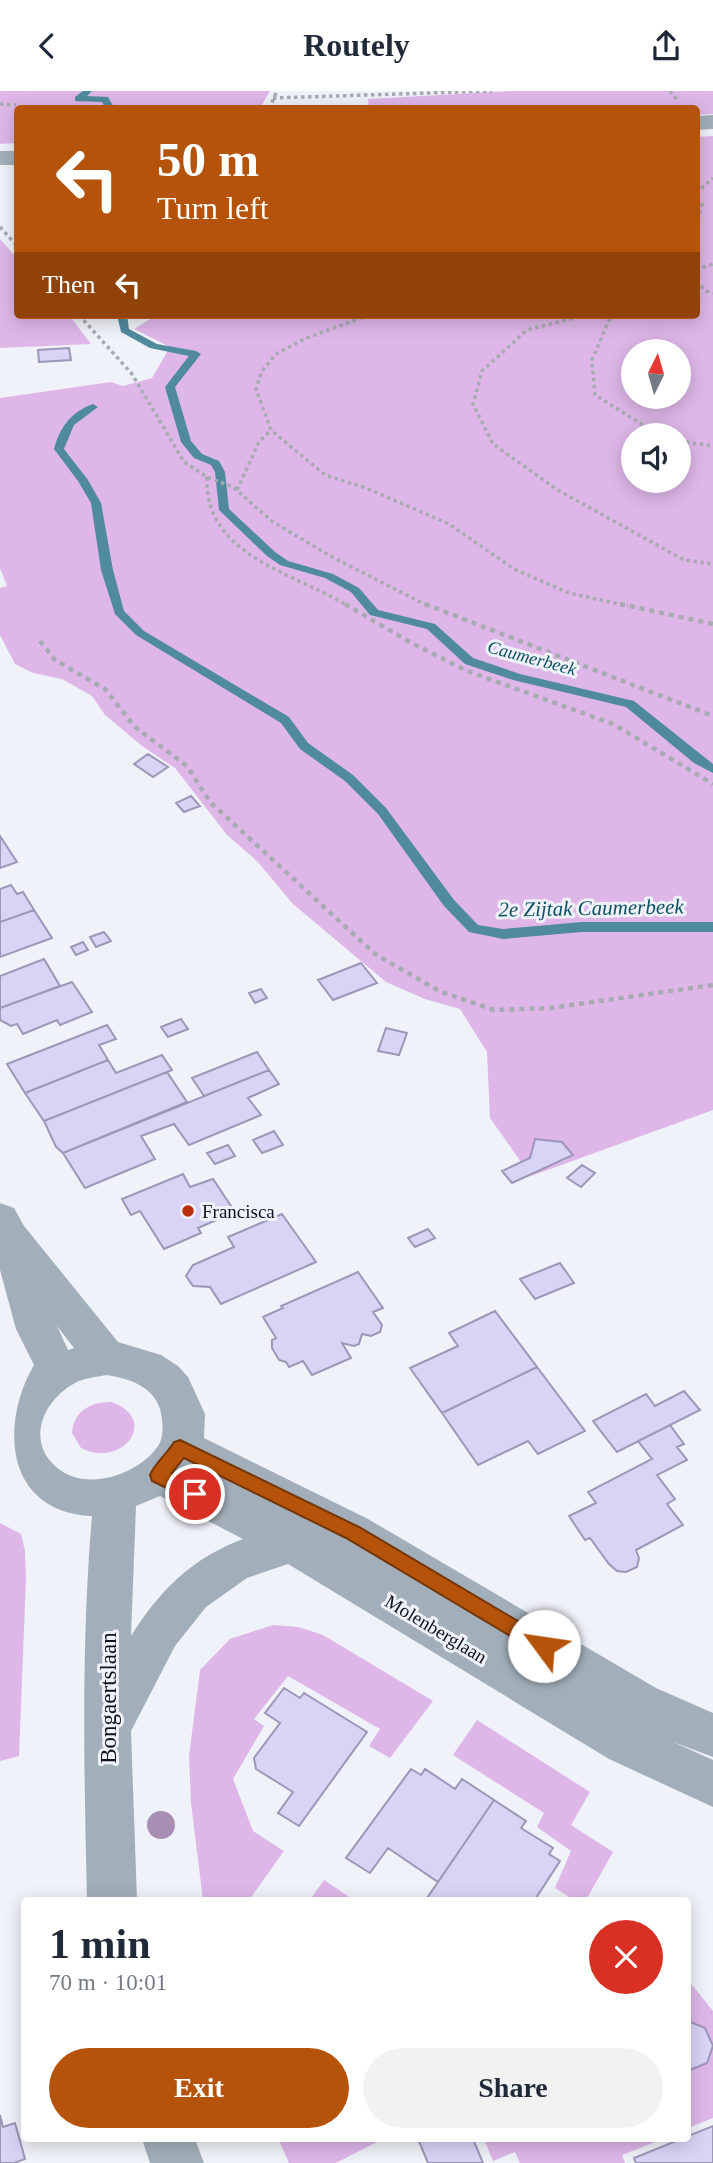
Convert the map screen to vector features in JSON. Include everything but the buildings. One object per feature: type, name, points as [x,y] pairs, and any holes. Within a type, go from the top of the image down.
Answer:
[{"type":"street","points":[[5,1228],[106,1358]]},
{"type":"street","points":[[5,1228],[37,1329],[58,1371]]},
{"type":"street","points":[[106,1358],[128,1361],[153,1370],[170,1384],[179,1398],[184,1412],[184,1432],[169,1461],[138,1489],[96,1498],[61,1492],[37,1476],[14,1467],[19,1444],[9,1425],[27,1401],[44,1381],[58,1371],[78,1362],[106,1358]]},
{"type":"street","name":"Molenberglaan","points":[[169,1461],[292,1543],[626,1743],[713,1784]]},
{"type":"street","name":"Molenberglaan","points":[[169,1461],[352,1533],[639,1703],[668,1718],[713,1735]]},
{"type":"street","name":"Bongaertslaan","points":[[112,1897],[107,1731],[108,1592],[114,1496]]},
{"type":"street","points":[[107,1731],[158,1632],[185,1598],[228,1566],[292,1543]]},
{"type":"street","points":[[170,2142],[177,2163]]},
{"type":"path","points":[[271,105],[277,91]]},
{"type":"path","points":[[273,99],[492,91]]},
{"type":"path","points":[[670,91],[681,104]]},
{"type":"path","points":[[0,104],[16,105]]},
{"type":"path","points":[[0,227],[14,243]]},
{"type":"path","points":[[83,319],[132,374],[184,462],[209,478],[235,488],[273,522],[334,558],[435,609],[713,716]]},
{"type":"path","points":[[358,319],[304,339],[276,354],[262,371],[256,389],[271,430],[325,475],[366,488],[449,524],[513,569],[569,593],[713,624]]},
{"type":"path","points":[[570,319],[527,330],[482,371],[473,404],[493,444],[556,488],[684,560],[713,564]]},
{"type":"path","points":[[610,319],[592,360],[595,395],[640,423]]},
{"type":"path","points":[[235,488],[259,442],[271,430]]},
{"type":"path","points":[[691,443],[713,446]]},
{"type":"path","points":[[209,478],[206,492],[211,515],[239,547],[253,558],[330,595],[362,617],[488,680],[575,707],[612,723],[657,749],[690,775],[713,783]]},
{"type":"path","points":[[40,641],[55,660],[105,689],[135,727],[187,766],[210,802],[375,954],[439,991],[494,1010],[550,1008],[713,985]]},
{"type":"shaded area","points":[[0,91],[270,91],[262,105],[14,105],[14,143],[0,144]]},
{"type":"shaded area","points":[[510,91],[713,91],[713,114],[700,115],[700,105],[369,105],[368,99]]},
{"type":"shaded area","points":[[713,136],[713,1110],[531,1176],[490,1118],[487,1052],[460,1009],[425,999],[386,982],[293,904],[257,861],[227,835],[175,768],[142,746],[105,715],[92,696],[62,679],[33,673],[15,664],[0,635],[0,588],[7,586],[0,568],[0,398],[111,382],[123,386],[152,378],[170,347],[134,329],[150,319],[700,319],[700,137]]},
{"type":"shaded area","points":[[0,239],[14,255],[14,319],[72,319],[91,344],[0,348]]},
{"type":"shaded area","points":[[112,1402],[126,1410],[133,1420],[134,1430],[130,1440],[110,1452],[96,1453],[81,1448],[72,1433],[76,1418],[91,1406]]},
{"type":"shaded area","points":[[0,1523],[21,1534],[26,1578],[19,1756],[0,1761]]},
{"type":"shaded area","points":[[273,1625],[298,1627],[323,1635],[433,1701],[390,1758],[369,1746],[380,1729],[288,1676],[254,1719],[264,1726],[233,1779],[253,1831],[284,1851],[251,1897],[203,1897],[191,1803],[189,1756],[200,1670],[230,1639]]},
{"type":"shaded area","points":[[477,1720],[590,1792],[571,1825],[613,1852],[588,1897],[569,1897],[555,1888],[571,1851],[537,1827],[544,1813],[453,1755]]},
{"type":"shaded area","points":[[324,1880],[350,1897],[312,1897]]},
{"type":"shaded area","points":[[691,1984],[713,2011],[713,2118],[691,2127]]},
{"type":"shaded area","points":[[377,2142],[336,2163],[289,2163],[280,2143]]},
{"type":"shaded area","points":[[485,2142],[655,2142],[622,2155],[625,2163],[520,2163],[515,2152],[493,2161]]},
{"type":"waterway","name":"Caumerbeek","points":[[88,91],[78,99],[105,99],[109,105]]},
{"type":"waterway","name":"Caumerbeek","points":[[123,319],[124,330],[154,346],[196,354],[170,387],[186,442],[198,456],[215,463],[220,472],[224,510],[271,554],[284,563],[329,576],[355,590],[374,613],[431,626],[469,661],[517,677],[630,704],[698,760],[713,769]]},
{"type":"waterway","name":"2e Zijtak Caumerbeek","points":[[93,407],[70,423],[59,449],[83,480],[96,503],[107,570],[119,612],[140,633],[285,720],[304,746],[349,778],[382,811],[449,903],[474,929],[503,934],[582,927],[713,927]]},
{"type":"place","name":"Francisca","points":[[188,1211]]},
{"type":"route","points":[[195,1494],[159,1475],[172,1462],[180,1447],[352,1533],[544,1646]]}]
